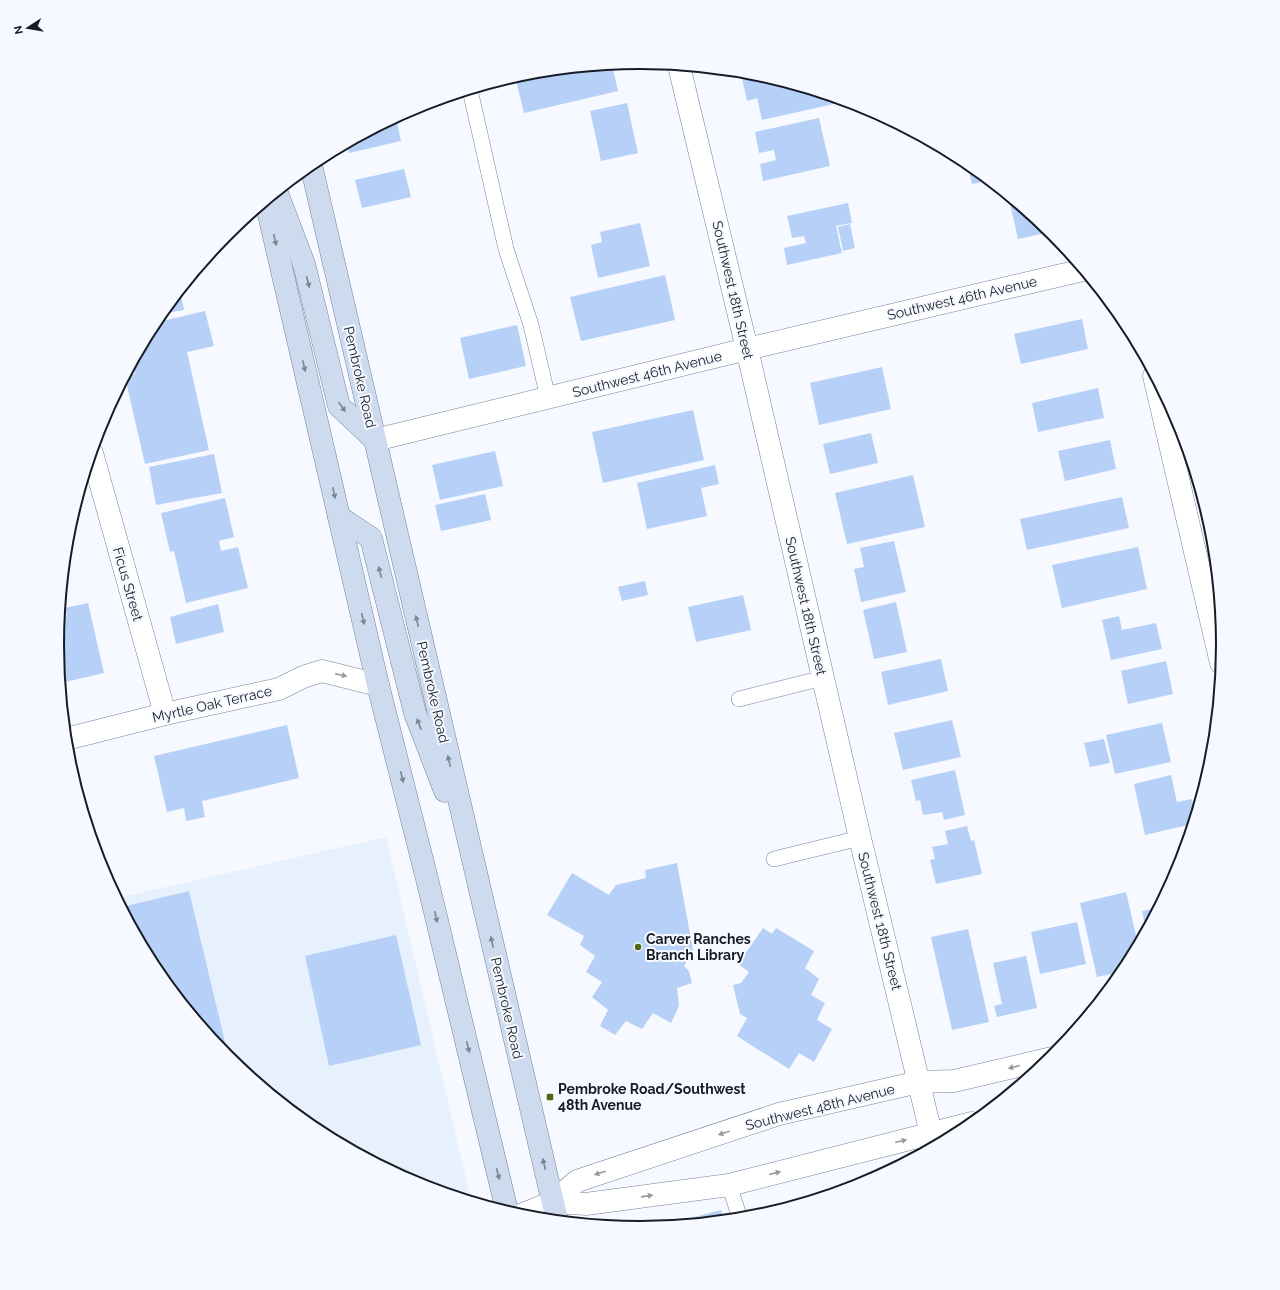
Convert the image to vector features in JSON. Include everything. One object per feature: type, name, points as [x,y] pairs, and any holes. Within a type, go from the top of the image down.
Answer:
[{"type":"main road","name":"Pembroke Road","points":[[312,171],[555,1211]]},
{"type":"main road","points":[[278,197],[304,264],[339,406],[375,440]]},
{"type":"main road","points":[[267,206],[378,685],[427,879],[505,1205]]},
{"type":"main road","points":[[340,517],[371,538],[415,713],[474,865]]},
{"type":"street","name":"Southwest 18th Street","points":[[680,70],[747,349],[860,838],[933,1139]]},
{"type":"street","name":"Southwest 46th Avenue","points":[[375,440],[747,349],[1078,271]]},
{"type":"street","points":[[1158,391],[1216,641]]},
{"type":"street","name":"Ficus Street","points":[[94,462],[165,714]]},
{"type":"street","name":"Myrtle Oak Terrace","points":[[72,738],[165,714],[279,689],[303,677],[322,671],[378,685]]},
{"type":"street","name":"Southwest 48th Avenue","points":[[555,1211],[577,1181],[779,1114],[919,1082],[954,1081],[1037,1061]]},
{"type":"street","name":"Southwest 48th Avenue","points":[[543,1212],[586,1204],[729,1185],[933,1139]]},
{"type":"lane","points":[[471,95],[506,249],[531,325],[548,398]]},
{"type":"lane","points":[[739,699],[823,678]]},
{"type":"lane","points":[[774,859],[860,838]]},
{"type":"lane","points":[[729,1185],[738,1212]]},
{"type":"shaded area","points":[[386,837],[470,1194],[420,1177],[385,1162],[352,1144],[289,1102],[260,1078],[207,1025],[183,996],[141,933],[122,897]]},
{"type":"building","points":[[613,70],[618,91],[524,113],[517,83],[565,74]]},
{"type":"building","points":[[742,78],[789,89],[835,104],[762,120],[757,98],[747,101]]},
{"type":"building","points":[[627,103],[638,153],[601,161],[590,111]]},
{"type":"building","points":[[819,118],[830,166],[763,181],[760,164],[776,160],[774,150],[759,153],[755,132]]},
{"type":"building","points":[[397,123],[401,141],[349,153],[348,148]]},
{"type":"building","points":[[404,169],[411,197],[362,208],[355,180]]},
{"type":"building","points":[[969,173],[983,182],[972,184]]},
{"type":"building","points":[[848,203],[852,223],[836,226],[842,253],[787,265],[784,248],[806,243],[804,236],[792,238],[787,216]]},
{"type":"building","points":[[1010,204],[1043,234],[1018,239]]},
{"type":"building","points":[[640,223],[650,266],[598,278],[591,245],[602,242],[600,232]]},
{"type":"building","points":[[850,224],[855,248],[843,251],[838,227]]},
{"type":"building","points":[[665,275],[675,320],[581,341],[570,297]]},
{"type":"building","points":[[181,296],[184,310],[170,312]]},
{"type":"building","points":[[205,311],[214,346],[187,352],[209,450],[145,464],[127,384],[131,375],[135,374],[134,370],[164,321]]},
{"type":"building","points":[[1082,319],[1088,349],[1021,364],[1014,334]]},
{"type":"building","points":[[517,325],[526,366],[469,379],[460,338]]},
{"type":"building","points":[[882,367],[891,409],[819,425],[810,383]]},
{"type":"building","points":[[1098,388],[1104,418],[1038,432],[1032,403]]},
{"type":"building","points":[[693,410],[704,460],[603,483],[592,432]]},
{"type":"building","points":[[871,433],[878,463],[830,474],[823,444]]},
{"type":"building","points":[[1110,440],[1116,469],[1065,481],[1058,451]]},
{"type":"building","points":[[495,451],[503,486],[440,500],[432,465]]},
{"type":"building","points":[[214,454],[222,493],[156,505],[149,467]]},
{"type":"building","points":[[715,465],[719,484],[701,488],[707,516],[647,529],[637,483]]},
{"type":"building","points":[[913,475],[925,527],[847,544],[835,493]]},
{"type":"building","points":[[485,494],[491,520],[441,531],[435,505]]},
{"type":"building","points":[[1122,497],[1129,528],[1027,550],[1020,519]]},
{"type":"building","points":[[225,498],[234,537],[219,541],[221,551],[238,547],[248,588],[186,603],[174,551],[170,552],[161,513]]},
{"type":"building","points":[[894,541],[906,592],[861,602],[854,569],[864,567],[860,548]]},
{"type":"building","points":[[1138,547],[1147,589],[1062,608],[1052,565]]},
{"type":"building","points":[[645,581],[648,595],[622,601],[618,587]]},
{"type":"building","points":[[743,595],[751,630],[696,642],[688,607]]},
{"type":"building","points":[[896,602],[907,652],[874,659],[863,610]]},
{"type":"building","points":[[88,603],[104,673],[65,682],[65,616],[67,615],[65,608]]},
{"type":"building","points":[[218,604],[224,632],[176,644],[170,617]]},
{"type":"building","points":[[1119,616],[1122,630],[1156,623],[1162,649],[1111,660],[1102,620]]},
{"type":"building","points":[[941,659],[948,691],[888,705],[881,672]]},
{"type":"building","points":[[1166,661],[1173,694],[1128,704],[1121,671]]},
{"type":"building","points":[[952,720],[961,757],[903,770],[894,733]]},
{"type":"building","points":[[1162,723],[1171,762],[1115,774],[1106,735]]},
{"type":"building","points":[[287,725],[299,778],[202,801],[205,817],[186,821],[184,808],[167,812],[154,756]]},
{"type":"building","points":[[1104,739],[1110,763],[1090,767],[1084,743]]},
{"type":"building","points":[[955,770],[965,815],[944,820],[942,812],[923,815],[920,800],[916,801],[911,780]]},
{"type":"building","points":[[1171,775],[1177,802],[1192,799],[1193,804],[1186,825],[1145,835],[1134,784]]},
{"type":"building","points":[[967,826],[971,841],[974,840],[982,874],[936,884],[930,860],[935,859],[932,847],[948,844],[945,831]]},
{"type":"building","name":"Carver Ranches Branch Library","points":[[677,863],[693,950],[684,966],[689,971],[692,983],[677,988],[679,1006],[671,1023],[653,1013],[642,1029],[626,1021],[615,1035],[600,1026],[608,1010],[592,997],[602,982],[586,972],[595,956],[580,945],[584,936],[547,915],[572,873],[609,895],[616,885],[646,878],[645,870]]},
{"type":"building","points":[[189,891],[225,1044],[183,996],[161,965],[126,906]]},
{"type":"building","points":[[1126,892],[1136,937],[1113,974],[1097,977],[1080,903]]},
{"type":"building","points":[[1152,909],[1145,923],[1142,911]]},
{"type":"building","points":[[1077,922],[1086,964],[1040,974],[1031,932]]},
{"type":"building","points":[[763,928],[772,934],[776,928],[814,951],[805,968],[819,979],[811,995],[825,1003],[817,1020],[832,1029],[814,1062],[799,1053],[789,1069],[737,1036],[747,1018],[740,1014],[733,985],[741,983],[749,972],[738,964]]},
{"type":"building","points":[[968,929],[989,1022],[952,1030],[931,937]]},
{"type":"building","points":[[396,935],[421,1045],[329,1066],[305,956]]},
{"type":"building","points":[[1026,956],[1037,1008],[997,1017],[994,1006],[1002,1004],[993,963]]},
{"type":"building","points":[[721,1210],[722,1215],[715,1216],[686,1219]]},
{"type":"place","name":"Carver Ranches Branch Library","points":[[638,947]]},
{"type":"place","name":"Pembroke Road/Southwest 48th Avenue","points":[[550,1097]]}]
